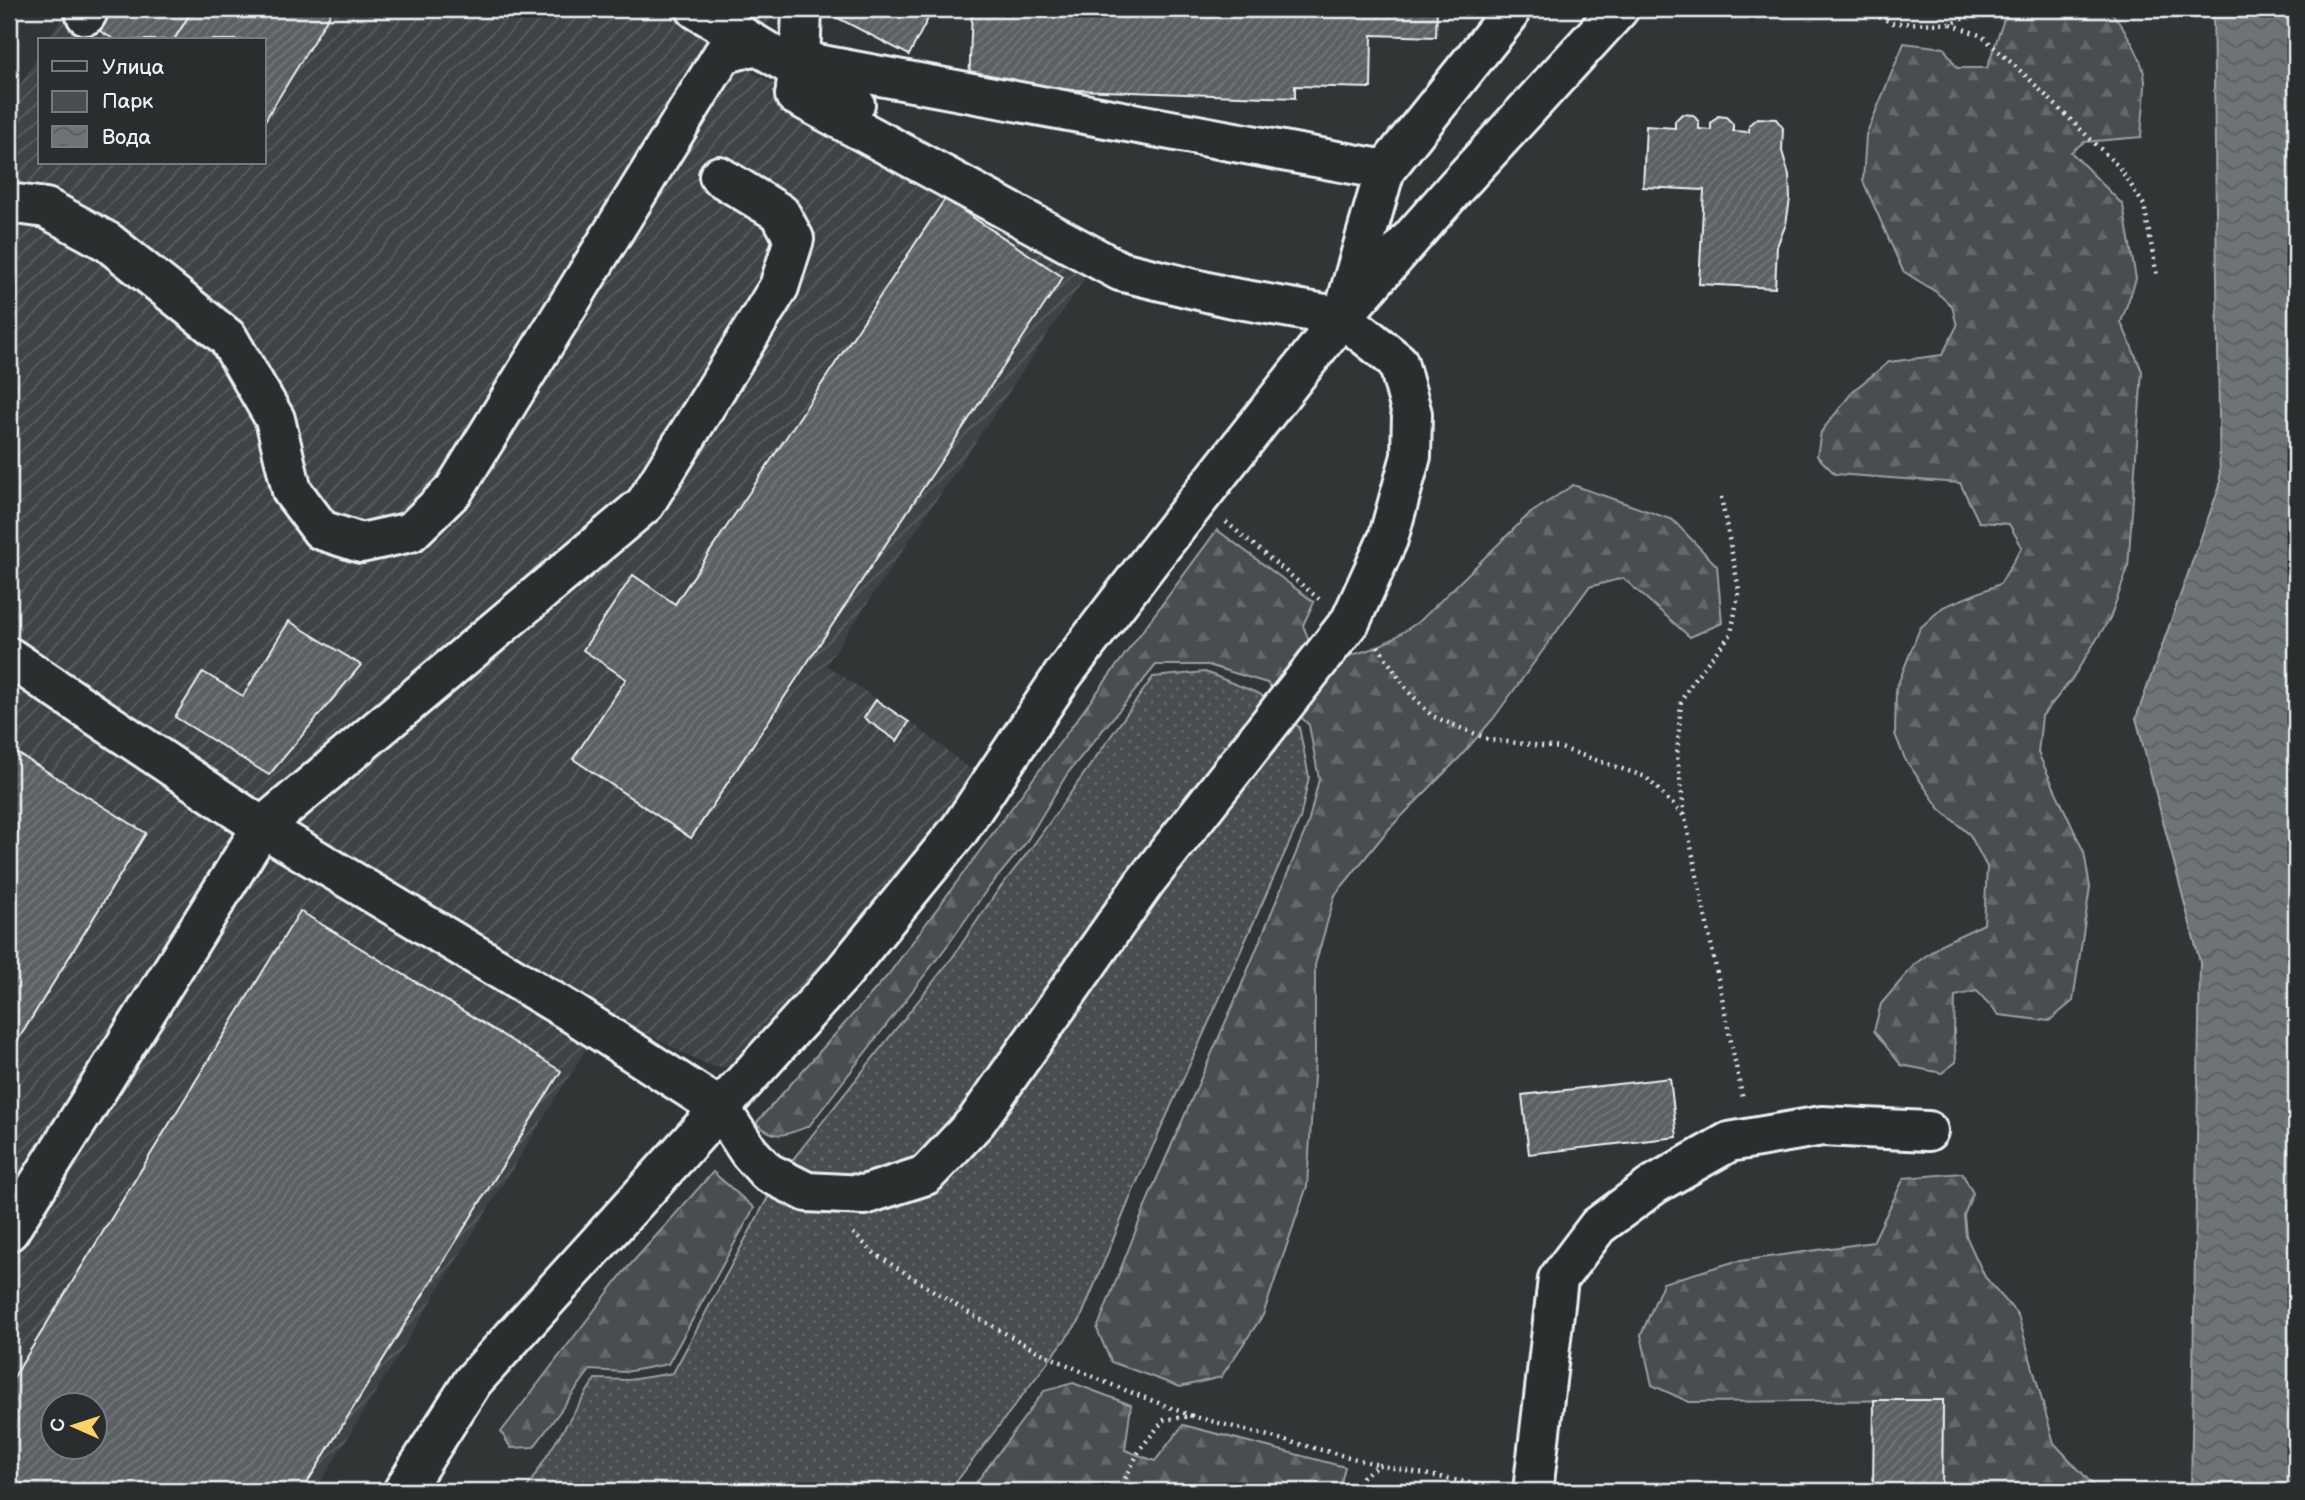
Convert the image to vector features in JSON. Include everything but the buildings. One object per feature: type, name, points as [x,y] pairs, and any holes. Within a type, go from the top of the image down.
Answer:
[{"type":"lane","points":[[696,9],[855,104],[797,78]]},
{"type":"lane","points":[[797,78],[802,9]]},
{"type":"lane","points":[[1342,317],[1385,170],[1508,16],[1506,9]]},
{"type":"lane","points":[[403,1491],[473,1381],[842,974],[960,830],[1063,675],[1342,317],[1456,187],[1619,9]]},
{"type":"lane","points":[[9,203],[46,208],[107,242],[228,338],[275,419],[292,492],[321,530],[361,542],[411,532],[454,490],[723,54],[756,45]]},
{"type":"lane","points":[[797,78],[1385,170]]},
{"type":"lane","points":[[9,657],[262,827],[569,1011],[720,1108],[749,1152],[767,1172],[807,1192],[864,1195],[926,1175],[975,1122],[1145,882],[1348,624],[1388,539],[1411,456],[1412,414],[1398,362],[1342,317],[1228,297],[1120,271],[797,78]]},
{"type":"lane","points":[[11,1222],[262,827],[645,504],[779,287],[794,239],[780,213],[719,176]]},
{"type":"lane","points":[[1515,1490],[1559,1279],[1598,1226],[1655,1184],[1729,1142],[1822,1126],[1928,1131]]},
{"type":"path","points":[[1860,9],[1893,23],[1951,24],[1982,36],[2119,167],[2144,205],[2157,276]]},
{"type":"path","points":[[1951,24],[1984,9]]},
{"type":"path","points":[[1721,497],[1738,590],[1731,635],[1694,679],[1681,701],[1677,756],[1685,817],[1750,1139]]},
{"type":"path","points":[[1198,499],[1380,648],[1407,690],[1432,716],[1490,740],[1561,748],[1646,777],[1685,817]]},
{"type":"path","points":[[807,1192],[875,1254],[969,1313],[1035,1350],[1095,1378],[1192,1416],[1379,1465],[1515,1490]]},
{"type":"path","points":[[1119,1491],[1140,1449],[1164,1420],[1192,1416]]},
{"type":"path","points":[[1359,1491],[1362,1477],[1379,1465]]},
{"type":"shaded area","points":[[67,9],[776,9],[742,67],[903,150],[1087,275],[826,665],[911,722],[975,773],[878,899],[739,1058],[726,1067],[715,1067],[698,1061],[608,1013],[315,1491],[9,1491],[9,81],[19,87],[38,55],[38,164],[266,164],[266,38],[49,38]]},
{"type":"green space","points":[[2015,9],[2109,9],[2127,34],[2141,63],[2145,82],[2141,137],[2084,142],[2071,152],[2123,205],[2136,279],[2121,322],[2142,371],[2128,568],[2110,618],[2072,679],[2042,716],[2038,753],[2084,852],[2090,887],[2073,1001],[2049,1021],[1999,1015],[1977,991],[1955,996],[1956,1062],[1942,1073],[1901,1065],[1874,1031],[1881,1004],[1915,964],[1943,943],[1984,924],[1987,867],[1970,835],[1940,809],[1905,759],[1895,734],[1896,689],[1920,628],[1943,607],[2000,584],[2022,547],[2009,524],[1979,522],[1960,483],[1835,474],[1817,456],[1821,432],[1854,390],[1889,362],[1942,355],[1957,326],[1952,306],[1903,271],[1863,181],[1866,135],[1904,43],[1944,48],[1957,68],[1987,68],[2004,19]]},
{"type":"green space","points":[[1573,485],[1673,520],[1717,566],[1722,623],[1690,637],[1623,578],[1589,587],[1493,719],[1461,756],[1387,831],[1335,895],[1315,965],[1315,1059],[1307,1186],[1263,1315],[1221,1377],[1180,1387],[1111,1362],[1097,1329],[1151,1192],[1240,989],[1308,824],[1319,779],[1309,725],[1267,683],[1208,665],[1156,665],[1067,774],[1025,844],[986,891],[809,1126],[781,1135],[769,1132],[756,1123],[888,975],[1217,530],[1314,602],[1303,625],[1312,649],[1343,658],[1391,640],[1421,620],[1528,515]]},
{"type":"green space","points":[[1205,672],[1260,694],[1299,727],[1309,777],[1300,819],[1133,1191],[1080,1320],[953,1486],[956,1491],[525,1491],[595,1379],[629,1380],[673,1373],[779,1177],[952,958],[1153,677]]},
{"type":"green space","points":[[713,1172],[754,1208],[668,1364],[625,1372],[590,1370],[534,1447],[511,1448],[501,1432],[623,1273]]},
{"type":"green space","points":[[1962,1173],[1973,1193],[1964,1215],[1966,1236],[1985,1277],[2018,1315],[2054,1443],[2096,1491],[1942,1491],[1943,1400],[1689,1402],[1652,1385],[1641,1335],[1663,1283],[1733,1262],[1873,1242],[1904,1178]]},
{"type":"green space","points":[[1073,1383],[1131,1405],[1125,1450],[1155,1461],[1183,1425],[1345,1467],[1339,1491],[970,1491],[1044,1391]]},
{"type":"water","points":[[2213,9],[2296,9],[2296,1491],[2191,1491],[2200,962],[2136,718],[2220,485]]}]
